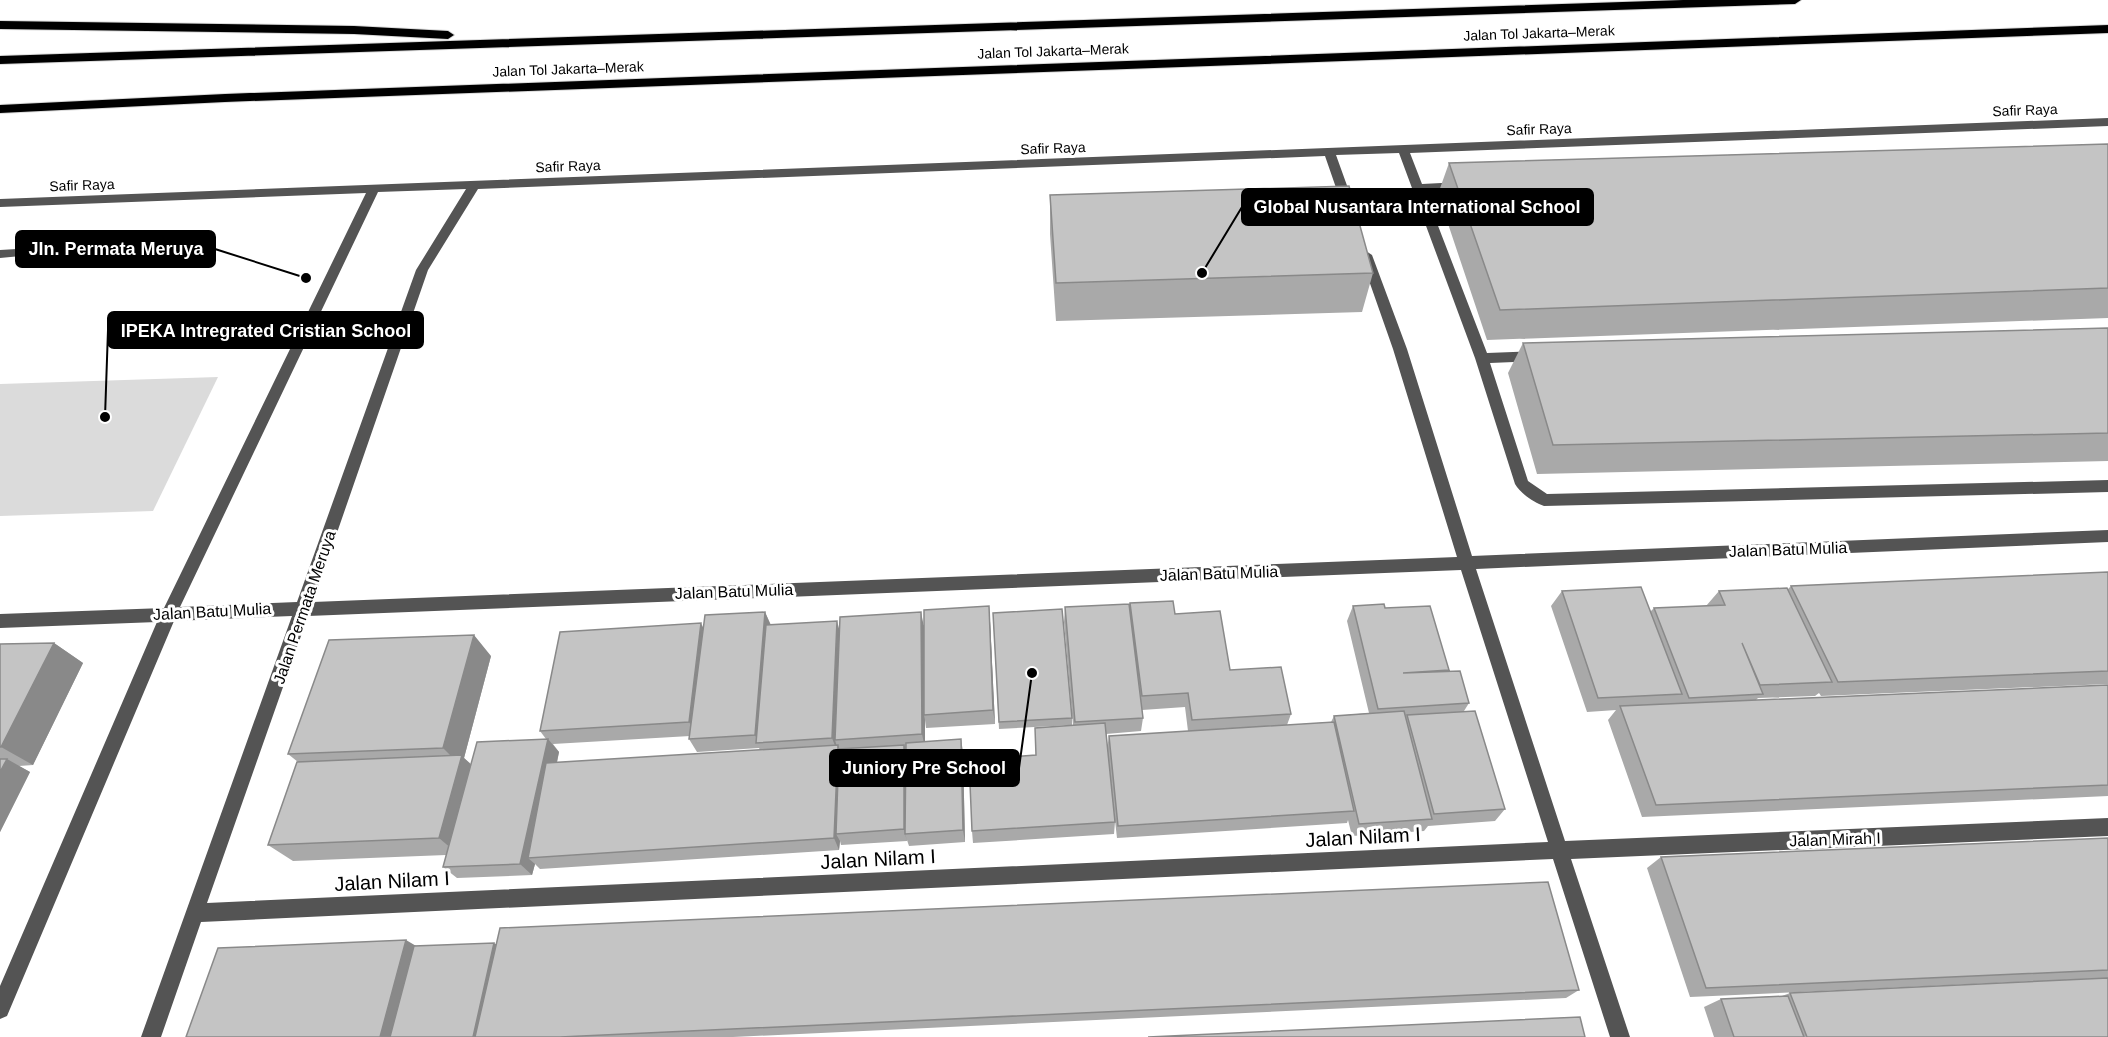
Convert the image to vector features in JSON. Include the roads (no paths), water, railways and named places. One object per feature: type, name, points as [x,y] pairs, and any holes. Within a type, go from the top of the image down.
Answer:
[{"type":"highway","name":"Jalan Tol Jakarta–Merak","points":[[0,60],[1795,0]]},
{"type":"highway","points":[[0,25],[354,30],[580,41]]},
{"type":"highway","name":"Jalan Tol Jakarta–Merak","points":[[0,109],[225,98],[2108,29]]},
{"type":"street","name":"Safir Raya","points":[[3,205],[375,187],[2108,122]]},
{"type":"street","points":[[1403,149],[1482,357],[1522,484],[1544,501],[2108,486]]},
{"type":"street","points":[[1329,152],[1351,214]]},
{"type":"street","name":"Jalan Permata Meruya","points":[[150,1037],[196,913],[422,270],[475,184]]},
{"type":"street","points":[[1419,188],[1468,186]]},
{"type":"street","points":[[0,1008],[169,613],[375,187]]},
{"type":"street","points":[[1359,236],[1400,349],[1620,1037]]},
{"type":"street","points":[[0,254],[17,253]]},
{"type":"street","points":[[1482,357],[1554,356]]},
{"type":"street","name":"Jalan Batu Mulia","points":[[0,621],[2108,536]]},
{"type":"street","name":"Jalan Mirah I","points":[[1561,851],[2108,827]]},
{"type":"street","name":"Jalan Nilam I","points":[[196,913],[1561,851]]},
{"type":"place","name":"Global Nusantara International School","points":[[1202,273]]},
{"type":"place","name":"Jln. Permata Meruya","points":[[306,278]]},
{"type":"place","name":"IPEKA Intregrated Cristian School","points":[[105,417]]},
{"type":"place","name":"Juniory Pre School","points":[[1032,673]]}]
